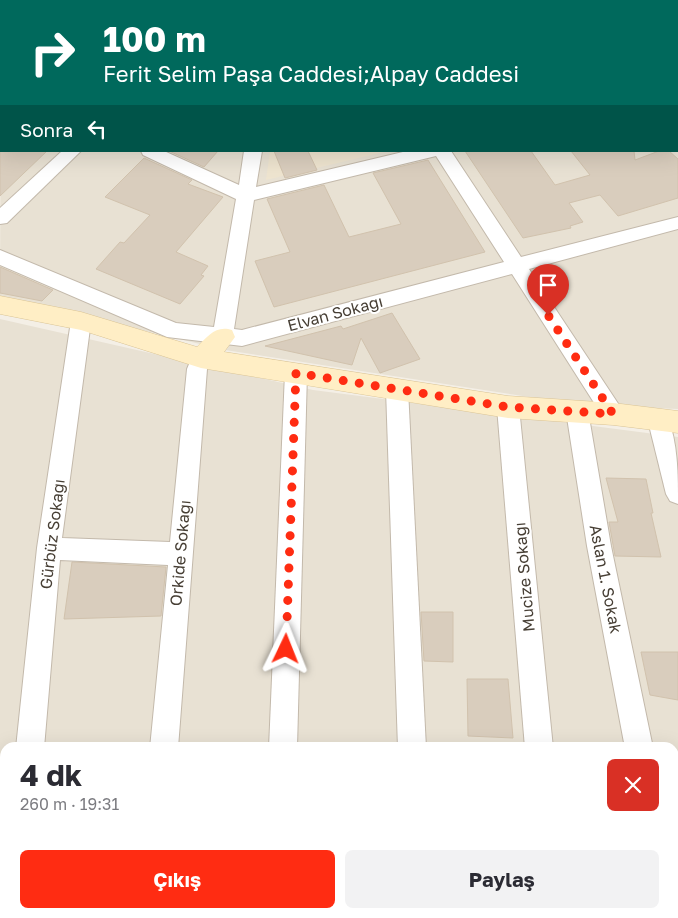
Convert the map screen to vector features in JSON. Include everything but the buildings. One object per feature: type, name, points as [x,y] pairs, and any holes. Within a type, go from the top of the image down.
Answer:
[{"type":"main road","points":[[0,305],[81,321],[201,358],[508,407],[613,414],[668,422]]},
{"type":"main road","points":[[201,358],[223,337]]},
{"type":"street","points":[[0,218],[72,152]]},
{"type":"street","points":[[151,152],[246,196],[428,152]]},
{"type":"street","points":[[223,337],[253,152]]},
{"type":"street","points":[[443,152],[613,414]]},
{"type":"street","name":"Elvan Sokağı","points":[[0,257],[174,332],[242,338],[678,223]]},
{"type":"street","name":"Gürbüz Sokağı","points":[[31,742],[49,548],[81,321]]},
{"type":"street","name":"Orkide Sokağı","points":[[164,742],[196,369],[201,358]]},
{"type":"street","points":[[283,742],[296,373]]},
{"type":"street","points":[[397,389],[412,742]]},
{"type":"street","name":"Mucize Sokağı","points":[[508,407],[538,742]]},
{"type":"street","name":"Aslan 1. Sokak","points":[[577,411],[599,546],[638,742]]},
{"type":"street","points":[[668,422],[678,494]]},
{"type":"street","points":[[49,548],[180,554]]},
{"type":"shaded area","points":[[1,152],[678,152],[678,409],[581,405],[225,350],[0,296]]},
{"type":"shaded area","points":[[270,152],[384,152],[266,180]]},
{"type":"shaded area","points":[[0,319],[313,390],[678,437],[678,742],[0,742]]},
{"type":"route","points":[[286,649],[296,373],[508,407],[613,414],[548,315]]}]
